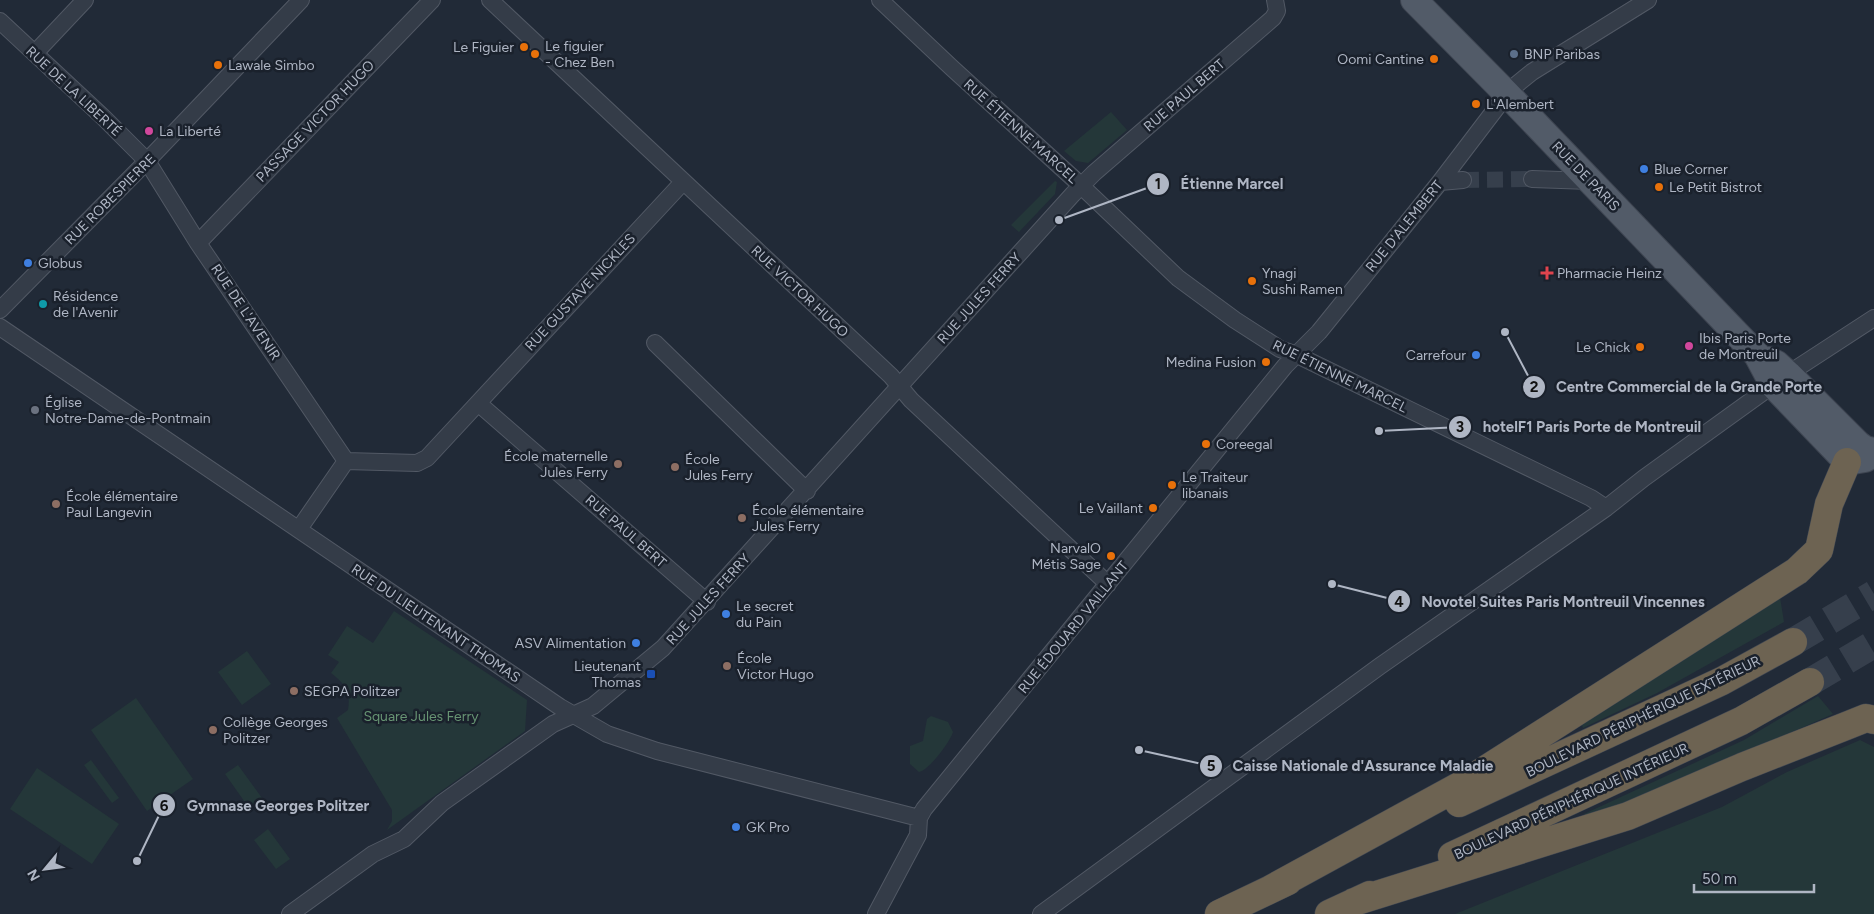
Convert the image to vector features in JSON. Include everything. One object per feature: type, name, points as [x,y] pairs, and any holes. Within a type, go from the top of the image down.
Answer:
[{"type":"highway","points":[[1271,889],[1463,784],[1797,571],[1819,550],[1829,504],[1848,462]]},
{"type":"highway","name":"BOULEVARD PÉRIPHÉRIQUE EXTÉRIEUR","points":[[1220,914],[1722,681],[1793,642]]},
{"type":"highway","name":"BOULEVARD PÉRIPHÉRIQUE INTÉRIEUR","points":[[1328,914],[1740,721],[1810,682]]},
{"type":"highway","points":[[1354,902],[1628,816],[1742,767],[1866,718],[1874,720]]},
{"type":"main road","name":"RUE DE PARIS","points":[[1414,0],[1757,354],[1777,364],[1780,379]]},
{"type":"main road","points":[[1780,379],[1858,444],[1874,453]]},
{"type":"main road","points":[[1780,379],[1848,462],[1865,459],[1874,453]]},
{"type":"street","points":[[35,53],[85,0]]},
{"type":"street","name":"RUE ROBESPIERRE","points":[[0,310],[148,161],[301,0]]},
{"type":"street","name":"PASSAGE VICTOR HUGO","points":[[198,243],[432,0]]},
{"type":"street","name":"RUE VICTOR HUGO","points":[[490,0],[892,376],[911,400],[1108,584]]},
{"type":"street","name":"RUE ÉTIENNE MARCEL","points":[[880,0],[1178,278],[1235,320],[1280,349],[1297,355],[1582,493],[1606,508]]},
{"type":"street","name":"RUE PAUL BERT","points":[[1081,186],[1274,18],[1276,11],[1275,0]]},
{"type":"street","name":"RUE D'ALEMBERT","points":[[1297,355],[1319,332],[1440,182],[1507,94],[1532,72],[1648,0]]},
{"type":"street","name":"RUE DE LA LIBERTÉ","points":[[0,21],[148,161]]},
{"type":"street","name":"RUE DE L'AVENIR","points":[[148,161],[198,243],[346,461]]},
{"type":"street","points":[[1532,179],[1590,181]]},
{"type":"street","points":[[1440,182],[1463,180]]},
{"type":"street","name":"RUE GUSTAVE NICKLES","points":[[478,403],[683,182]]},
{"type":"street","name":"RUE JULES FERRY","points":[[290,914],[373,854],[404,839],[442,803],[553,724],[593,706],[664,648],[1081,186]]},
{"type":"street","points":[[1041,914],[1380,666],[1606,508],[1780,379],[1874,318]]},
{"type":"street","name":"RUE DU LIEUTENANT THOMAS","points":[[0,328],[573,715],[607,734],[657,751],[919,818]]},
{"type":"street","points":[[655,343],[807,491]]},
{"type":"street","name":"RUE ÉDOUARD VAILLANT","points":[[876,914],[918,835],[919,818],[924,809],[1285,366],[1297,355]]},
{"type":"street","points":[[299,529],[346,461],[417,463],[427,458],[478,403]]},
{"type":"street","name":"RUE PAUL BERT","points":[[478,403],[707,602]]},
{"type":"green space","points":[[1111,112],[1127,130],[1088,163],[1076,161],[1064,151]]},
{"type":"green space","points":[[1055,181],[1057,182],[1055,194],[1019,232],[1011,225]]},
{"type":"green space","points":[[1780,597],[1784,622],[1657,693],[1583,728],[1581,723]]},
{"type":"green space","name":"Square Jules Ferry","points":[[394,611],[527,700],[525,731],[387,830],[392,821],[392,810],[337,718],[348,710],[349,698],[346,689],[331,673],[339,662],[328,655],[347,626],[373,643]]},
{"type":"green space","points":[[247,651],[271,684],[242,705],[218,672]]},
{"type":"green space","points":[[1818,696],[1833,714],[1621,807],[1587,817],[1584,814],[1744,740]]},
{"type":"green space","points":[[136,698],[193,779],[147,811],[91,730]]},
{"type":"green space","points":[[931,716],[948,722],[953,732],[939,755],[919,772],[910,764],[910,746],[923,741],[927,719]]},
{"type":"green space","points":[[1860,740],[1874,747],[1874,914],[1455,914],[1722,807],[1787,772]]},
{"type":"green space","points":[[91,760],[119,798],[112,803],[84,765]]},
{"type":"green space","points":[[238,765],[262,798],[249,808],[225,774]]},
{"type":"green space","points":[[37,768],[119,824],[92,864],[10,809]]},
{"type":"green space","points":[[268,829],[290,859],[276,869],[254,840]]},
{"type":"tunnel","points":[[1463,180],[1532,179]]},
{"type":"tunnel","points":[[1793,642],[1874,594]]},
{"type":"tunnel","points":[[1810,682],[1874,644]]},
{"type":"place","name":"Le Figuier","points":[[524,47]]},
{"type":"place","name":"Le figuier - Chez Ben","points":[[535,54]]},
{"type":"place","name":"BNP Paribas","points":[[1514,54]]},
{"type":"place","name":"Oomi Cantine","points":[[1434,59]]},
{"type":"place","name":"Lawale Simbo","points":[[218,65]]},
{"type":"place","name":"L'Alembert","points":[[1476,104]]},
{"type":"place","name":"La Liberté","points":[[149,131]]},
{"type":"place","name":"Blue Corner","points":[[1644,169]]},
{"type":"place","name":"Le Petit Bistrot","points":[[1659,187]]},
{"type":"place","name":"Étienne Marcel","points":[[1059,220]]},
{"type":"place","name":"Globus","points":[[28,263]]},
{"type":"place","name":"Pharmacie Heinz","points":[[1547,273]]},
{"type":"place","name":"Ynagi Sushi Ramen","points":[[1252,281]]},
{"type":"place","name":"Résidence de l'Avenir","points":[[43,304]]},
{"type":"place","name":"Centre Commercial de la Grande Porte","points":[[1505,332]]},
{"type":"place","name":"Ibis Paris Porte de Montreuil","points":[[1689,346]]},
{"type":"place","name":"Le Chick","points":[[1640,347]]},
{"type":"place","name":"Carrefour","points":[[1476,355]]},
{"type":"place","name":"Medina Fusion","points":[[1266,362]]},
{"type":"place","name":"Église Notre-Dame-de-Pontmain","points":[[35,410]]},
{"type":"place","name":"hotelF1 Paris Porte de Montreuil","points":[[1379,431]]},
{"type":"place","name":"Coreegal","points":[[1206,444]]},
{"type":"place","name":"École maternelle Jules Ferry","points":[[618,464]]},
{"type":"place","name":"École Jules Ferry","points":[[675,467]]},
{"type":"place","name":"Le Traiteur libanais","points":[[1172,485]]},
{"type":"place","name":"École élémentaire Paul Langevin","points":[[56,504]]},
{"type":"place","name":"Le Vaillant","points":[[1153,508]]},
{"type":"place","name":"École élémentaire Jules Ferry","points":[[742,518]]},
{"type":"place","name":"NarvalO Métis Sage","points":[[1111,556]]},
{"type":"place","name":"Novotel Suites Paris Montreuil Vincennes","points":[[1332,584]]},
{"type":"place","name":"Le secret du Pain","points":[[726,614]]},
{"type":"place","name":"ASV Alimentation","points":[[636,643]]},
{"type":"place","name":"École Victor Hugo","points":[[727,666]]},
{"type":"place","name":"Lieutenant Thomas","points":[[651,674]]},
{"type":"place","name":"SEGPA Politzer","points":[[294,691]]},
{"type":"place","name":"Collège Georges Politzer","points":[[213,730]]},
{"type":"place","name":"Caisse Nationale d'Assurance Maladie","points":[[1139,750]]},
{"type":"place","name":"GK Pro","points":[[736,827]]},
{"type":"place","name":"Gymnase Georges Politzer","points":[[137,861]]}]
